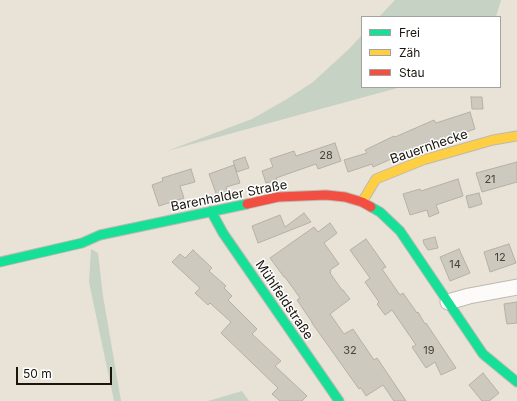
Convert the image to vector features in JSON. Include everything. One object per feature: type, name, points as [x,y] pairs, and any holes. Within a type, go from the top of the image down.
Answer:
[{"type":"street","name":"Bauernhecke","points":[[362,202],[376,179],[423,160],[493,140],[517,136]]},
{"type":"street","name":"Barenhalder Straße","points":[[0,262],[82,243],[100,235],[278,197],[326,195],[345,197],[362,202],[380,212],[400,231],[483,354],[517,382]]},
{"type":"street","name":"Mühlfeldstraße","points":[[211,211],[223,233],[339,401]]},
{"type":"street","points":[[448,302],[469,296],[517,287]]},
{"type":"green space","points":[[395,0],[501,0],[496,16],[380,16]]},
{"type":"green space","points":[[361,36],[361,88],[397,88],[167,151],[252,119],[313,82]]},
{"type":"green space","points":[[91,249],[98,253],[103,296],[121,401],[114,401],[89,282]]},
{"type":"green space","points":[[242,391],[249,401],[208,401]]},
{"type":"building","points":[[471,97],[482,97],[483,109],[472,109]]},
{"type":"building","points":[[470,112],[475,129],[454,135],[413,151],[412,150],[373,167],[372,164],[348,172],[344,160],[367,153],[365,150],[394,136],[395,137],[434,120],[436,123]]},
{"type":"building","points":[[335,143],[341,161],[318,169],[316,164],[266,183],[262,171],[273,167],[270,159],[294,151],[296,156]]},
{"type":"building","points":[[245,157],[249,168],[237,172],[233,161]]},
{"type":"building","points":[[517,162],[517,182],[482,192],[476,173]]},
{"type":"building","points":[[234,165],[240,183],[226,187],[228,192],[217,196],[209,174]]},
{"type":"building","points":[[191,169],[195,182],[180,186],[184,198],[159,206],[152,185],[163,181],[162,178]]},
{"type":"building","points":[[458,179],[463,196],[436,205],[439,213],[429,217],[427,210],[410,215],[403,194],[420,189],[421,191]]},
{"type":"building","points":[[479,193],[482,204],[469,208],[466,196]]},
{"type":"building","points":[[304,213],[311,222],[258,243],[252,226],[280,215],[285,227]]},
{"type":"building","points":[[330,223],[337,233],[324,243],[339,264],[330,270],[330,273],[350,299],[330,314],[344,334],[353,329],[374,360],[377,358],[406,401],[394,401],[383,385],[366,396],[361,388],[359,389],[297,300],[300,298],[270,258],[314,227],[318,232]]},
{"type":"building","points":[[435,237],[438,248],[428,250],[423,240]]},
{"type":"building","points":[[366,239],[386,267],[382,269],[400,295],[403,293],[417,313],[418,312],[456,368],[441,375],[435,362],[426,368],[412,347],[416,345],[392,310],[385,315],[377,304],[379,302],[365,282],[370,278],[350,250]]},
{"type":"building","points":[[509,244],[516,263],[490,272],[484,252]]},
{"type":"building","points":[[459,249],[470,273],[450,281],[440,257]]},
{"type":"building","points":[[193,250],[212,268],[209,271],[226,286],[224,288],[232,296],[228,300],[257,329],[252,334],[281,361],[275,366],[307,396],[302,401],[280,401],[272,394],[278,388],[221,333],[231,322],[210,303],[208,305],[195,293],[200,288],[172,262],[180,254],[185,258]]},
{"type":"building","points":[[517,302],[517,323],[507,324],[504,304]]},
{"type":"building","points":[[483,373],[499,393],[489,401],[482,401],[469,385]]},
{"type":"traffic: fast","points":[[0,262],[82,243],[100,235],[247,204]]},
{"type":"traffic: fast","points":[[371,207],[380,212],[400,231],[483,354],[517,382]]},
{"type":"traffic: fast","points":[[211,211],[223,233],[339,401]]},
{"type":"traffic: slow","points":[[362,202],[376,179],[423,160],[493,140],[517,136]]},
{"type":"traffic: jam","points":[[247,204],[278,197],[326,195],[345,197],[362,202],[371,207]]}]
